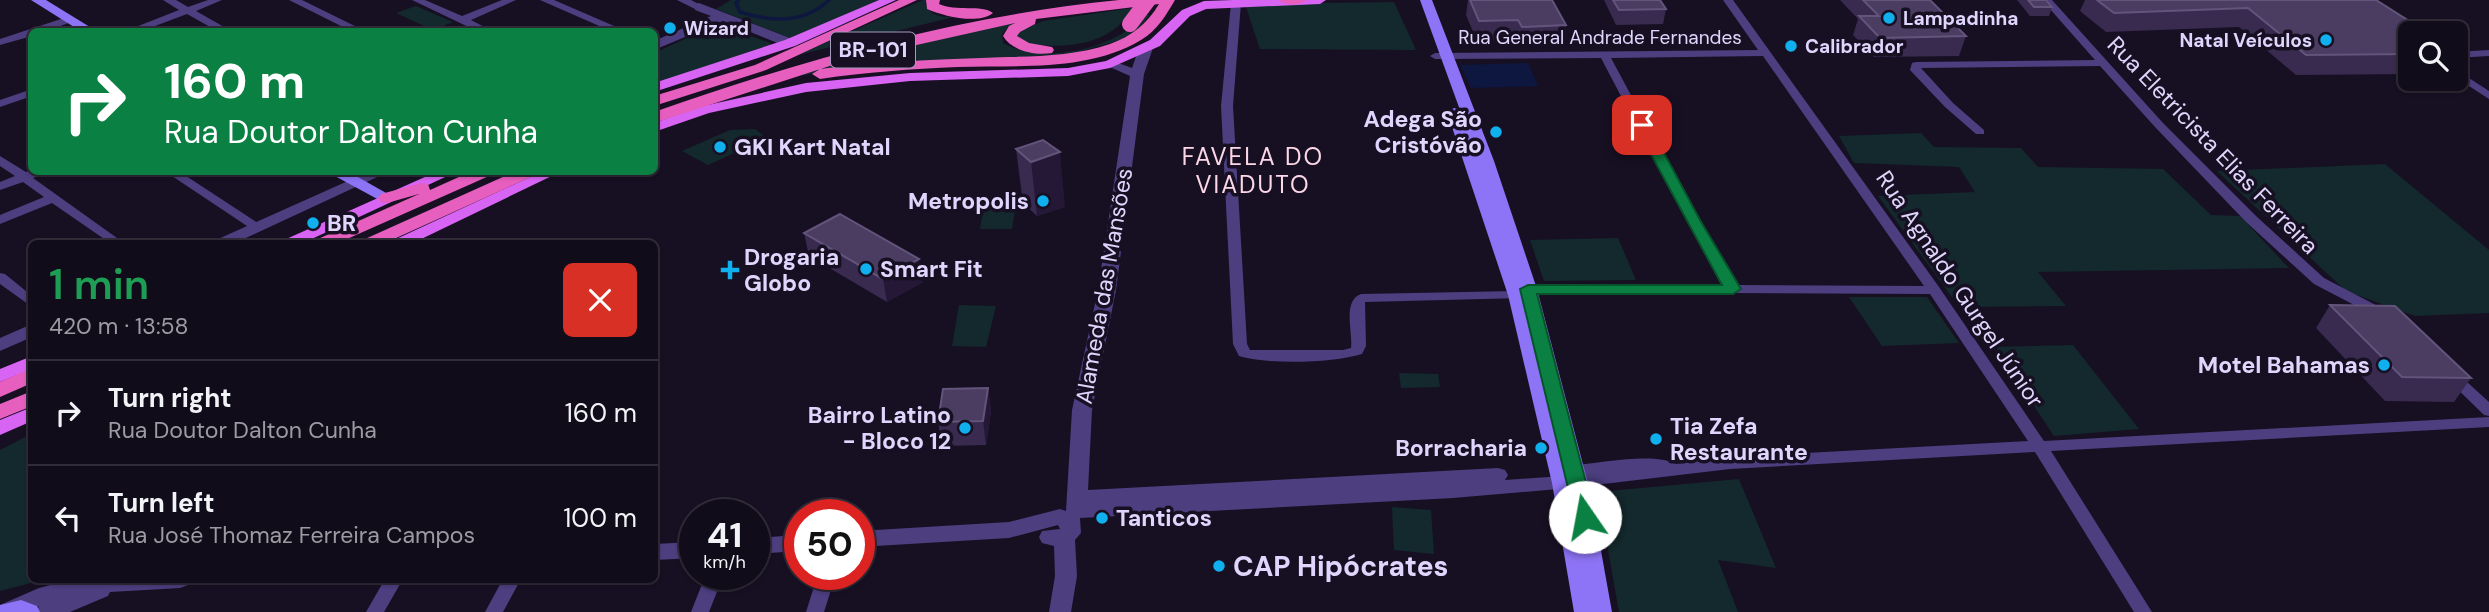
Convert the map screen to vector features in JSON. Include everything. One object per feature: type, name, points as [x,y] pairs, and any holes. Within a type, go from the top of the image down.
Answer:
[{"type":"highway","points":[[761,66],[910,0]]},
{"type":"highway","points":[[933,0],[932,6],[943,13],[986,13]]},
{"type":"highway","name":"BR-101","points":[[658,101],[761,66],[986,13],[1064,0]]},
{"type":"highway","points":[[1054,13],[1014,29],[1010,36],[1013,41],[1035,49],[1069,48],[1101,40],[1130,24],[1148,0]]},
{"type":"highway","name":"BR-101","points":[[658,116],[772,76],[855,54],[1054,13],[1159,0]]},
{"type":"highway","points":[[696,102],[834,72],[1062,58],[1098,52],[1132,40],[1150,27],[1168,0]]},
{"type":"highway","points":[[1286,0],[1299,0]]},
{"type":"highway","points":[[905,76],[996,61]]},
{"type":"highway","points":[[387,198],[470,175]]},
{"type":"highway","points":[[331,240],[474,175]]},
{"type":"highway","points":[[378,240],[520,175]]},
{"type":"highway","points":[[0,378],[28,366]]},
{"type":"highway","points":[[0,390],[28,377]]},
{"type":"highway","points":[[0,412],[28,400]]},
{"type":"main road","points":[[37,0],[85,28]]},
{"type":"main road","points":[[658,87],[790,43],[890,0]]},
{"type":"main road","points":[[658,127],[718,107],[784,90],[905,76],[1068,72],[1110,64],[1146,48],[1190,11],[1209,4],[1320,0]]},
{"type":"main road","points":[[1415,0],[1486,161],[1522,292],[1601,612]]},
{"type":"main road","points":[[1426,0],[1440,55]]},
{"type":"main road","points":[[344,175],[387,198]]},
{"type":"main road","points":[[296,240],[441,175]]},
{"type":"main road","points":[[406,240],[546,175]]},
{"type":"main road","points":[[0,428],[28,416]]},
{"type":"main road","points":[[1568,477],[1584,612]]},
{"type":"main road","points":[[6,612],[21,609],[29,612]]},
{"type":"street","points":[[168,0],[221,28]]},
{"type":"street","points":[[139,28],[217,0]]},
{"type":"street","points":[[294,0],[354,28]]},
{"type":"street","points":[[417,0],[480,28]]},
{"type":"street","points":[[462,20],[511,0]]},
{"type":"street","points":[[545,0],[613,28]]},
{"type":"street","points":[[682,0],[711,9],[790,43]]},
{"type":"street","points":[[658,43],[728,0]]},
{"type":"street","name":"Rua Agnaldo Gurgel Júnior","points":[[1728,0],[1934,290],[2040,447],[2143,612]]},
{"type":"street","name":"Rua Eletricista Elias Ferreira","points":[[2048,0],[2189,156],[2314,278],[2381,313],[2400,327]]},
{"type":"street","points":[[1236,2],[1227,106],[1240,344],[1242,351],[1248,355],[1344,355],[1357,351],[1358,300],[1361,298],[1522,292],[1733,289],[1934,290]]},
{"type":"street","points":[[44,28],[70,19]]},
{"type":"street","points":[[0,42],[28,33]]},
{"type":"street","points":[[2468,48],[2489,47]]},
{"type":"street","name":"Alameda das Mansões","points":[[1060,612],[1066,576],[1061,522],[1107,290],[1137,74],[1146,48]]},
{"type":"street","name":"Rua General Andrade Fernandes","points":[[1440,55],[1766,53]]},
{"type":"street","points":[[1604,54],[1692,220],[1733,289]]},
{"type":"street","points":[[2468,55],[2489,54]]},
{"type":"street","points":[[1980,132],[1915,70],[1916,65],[2103,63]]},
{"type":"street","points":[[1110,64],[1137,74]]},
{"type":"street","points":[[2468,72],[2489,86]]},
{"type":"street","points":[[2468,81],[2489,96]]},
{"type":"street","points":[[0,104],[28,94]]},
{"type":"street","points":[[0,160],[114,240]]},
{"type":"street","points":[[0,186],[30,175]]},
{"type":"street","points":[[177,175],[258,227]]},
{"type":"street","points":[[229,240],[373,175]]},
{"type":"street","points":[[0,220],[53,198]]},
{"type":"street","points":[[0,277],[28,300]]},
{"type":"street","points":[[0,345],[28,332]]},
{"type":"street","points":[[2440,364],[2489,411]]},
{"type":"street","points":[[875,538],[1009,530],[1061,522],[1492,481],[1646,476],[1677,469],[1730,463],[2489,422]]},
{"type":"street","points":[[658,552],[679,551]]},
{"type":"street","points":[[6,612],[25,600],[50,592],[77,586],[120,583]]},
{"type":"street","points":[[47,612],[120,583]]},
{"type":"street","points":[[375,612],[392,583]]},
{"type":"street","points":[[494,612],[510,583]]},
{"type":"street","points":[[700,612],[709,590]]},
{"type":"street","points":[[815,612],[822,590]]},
{"type":"green space","points":[[731,0],[879,0],[793,39],[716,9]]},
{"type":"green space","points":[[928,0],[925,4],[933,13],[954,17],[798,55]]},
{"type":"green space","points":[[1394,2],[1416,50],[1260,49],[1245,4]]},
{"type":"green space","points":[[416,6],[453,22],[438,28],[429,28],[396,13]]},
{"type":"green space","points":[[1132,8],[1123,21],[1097,39],[1065,46],[1018,41],[1017,32],[1043,21]]},
{"type":"green space","points":[[1143,15],[1150,15],[1138,29],[1120,40],[1071,54],[856,67],[778,79],[776,76],[1015,22],[1017,26],[1007,28],[1002,35],[1003,43],[1019,50],[1037,53],[1078,50],[1115,37]]},
{"type":"green space","points":[[718,24],[771,45],[658,85],[658,51]]},
{"type":"green space","name":"GKI Kart Natal","points":[[755,129],[767,138],[708,165],[682,151],[730,130]]},
{"type":"green space","points":[[1921,133],[1934,147],[2021,148],[2038,167],[2163,169],[2211,215],[2240,216],[2289,268],[2038,272],[2066,306],[1959,307],[1878,196],[1975,192],[1959,167],[1854,163],[1839,136]]},
{"type":"green space","points":[[2385,164],[2489,250],[2489,313],[2415,316],[2346,291],[2217,171]]},
{"type":"green space","points":[[985,198],[1017,198],[1012,229],[980,229]]},
{"type":"green space","points":[[1618,238],[1636,280],[1544,281],[1530,240]]},
{"type":"green space","points":[[1849,297],[1927,297],[1959,343],[1882,346]]},
{"type":"green space","points":[[959,305],[996,306],[986,347],[952,346]]},
{"type":"green space","points":[[2073,345],[2139,429],[2054,436],[1995,347]]},
{"type":"green space","points":[[1399,373],[1438,374],[1440,387],[1401,388]]},
{"type":"green space","points":[[28,436],[28,583],[31,583],[0,591],[0,450]]},
{"type":"green space","points":[[1739,479],[1776,568],[1718,560],[1738,612],[1619,612],[1598,492]]},
{"type":"green space","points":[[1392,507],[1431,510],[1434,554],[1394,550]]},
{"type":"water","points":[[1528,63],[1538,86],[1471,88],[1460,65]]},
{"type":"building","points":[[1470,0],[1552,0],[1566,25],[1522,27],[1518,20],[1479,21]]},
{"type":"building","points":[[1613,0],[1660,0],[1666,9],[1619,10]]},
{"type":"building","points":[[1863,0],[1930,0],[1966,36],[1880,38],[1859,16],[1879,16]]},
{"type":"building","points":[[2028,0],[2046,0],[2052,7],[2034,7]]},
{"type":"building","points":[[2097,0],[2376,0],[2409,21],[2398,21],[2398,54],[2306,55],[2248,8],[2114,13]]},
{"type":"building","points":[[1043,140],[1060,152],[1031,162],[1016,149]]},
{"type":"building","points":[[840,214],[919,259],[883,279],[804,233]]},
{"type":"building","points":[[2330,305],[2395,306],[2471,378],[2402,377]]},
{"type":"building","points":[[988,388],[983,421],[938,422],[943,389]]},
{"type":"waterway","points":[[739,0],[736,3],[740,12],[775,19],[798,17],[819,8],[829,0]]},
{"type":"place","name":"Lampadinha","points":[[1889,18]]},
{"type":"place","name":"Wizard","points":[[670,28]]},
{"type":"place","name":"Natal Veículos","points":[[2326,40]]},
{"type":"place","name":"Calibrador","points":[[1791,46]]},
{"type":"place","name":"Adega São Cristóvão","points":[[1496,132]]},
{"type":"place","name":"GKI Kart Natal","points":[[720,147]]},
{"type":"place","name":"Metropolis","points":[[1043,201]]},
{"type":"place","name":"BR","points":[[313,223]]},
{"type":"place","name":"Smart Fit","points":[[866,269]]},
{"type":"place","name":"Drogaria Globo","points":[[730,270]]},
{"type":"place","name":"Motel Bahamas","points":[[2384,365]]},
{"type":"place","name":"Bairro Latino - Bloco 12","points":[[965,428]]},
{"type":"place","name":"Tia Zefa Restaurante","points":[[1656,439]]},
{"type":"place","name":"Borracharia","points":[[1541,448]]},
{"type":"place","name":"Tanticos","points":[[1102,518]]},
{"type":"place","name":"CAP Hipócrates","points":[[1219,566]]},
{"type":"district","name":"FAVELA DO VIADUTO","points":[[1253,170]]},
{"type":"route","points":[[1585,517],[1528,289],[1733,289],[1692,220],[1642,125]]}]
